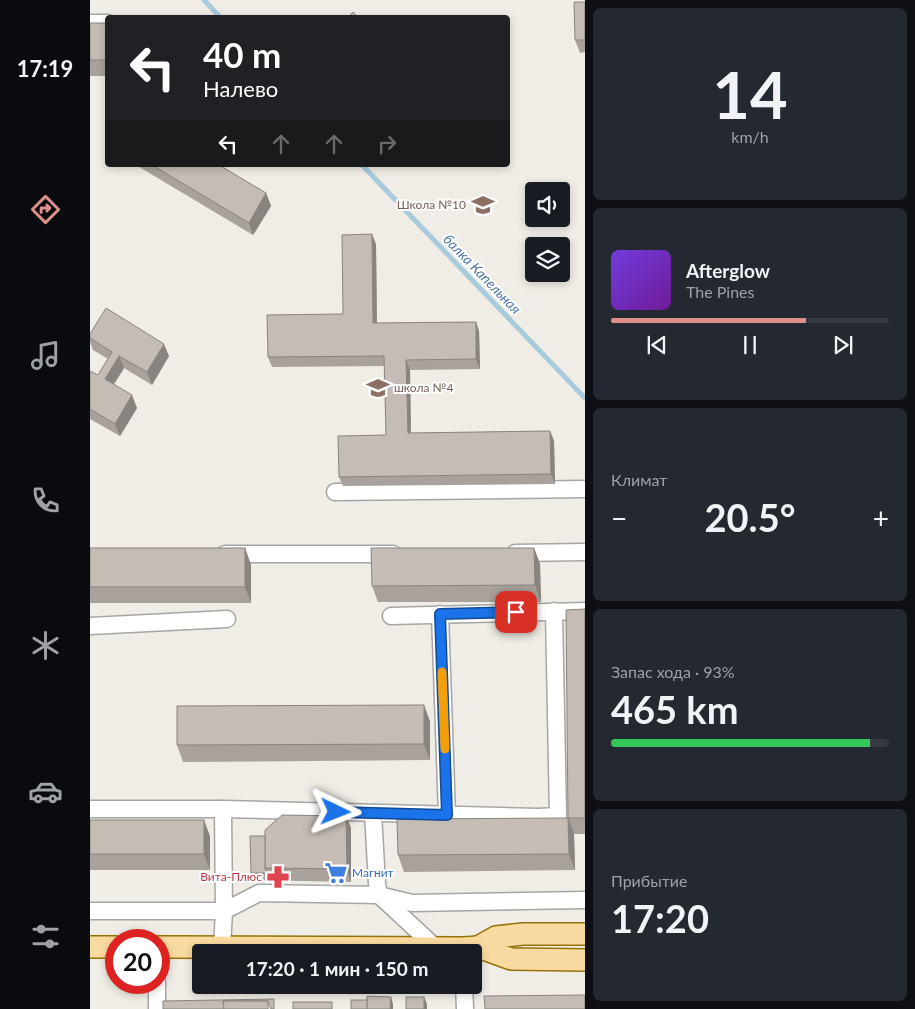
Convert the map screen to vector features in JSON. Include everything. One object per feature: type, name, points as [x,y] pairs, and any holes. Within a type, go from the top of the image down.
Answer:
[{"type":"main road","points":[[480,944],[496,937],[523,934],[585,934]]},
{"type":"main road","points":[[90,947],[105,947]]},
{"type":"main road","points":[[170,947],[192,948]]},
{"type":"main road","points":[[482,952],[511,959],[585,960]]},
{"type":"street","points":[[90,23],[105,23]]},
{"type":"street","points":[[335,492],[585,490]]},
{"type":"street","points":[[504,553],[585,552]]},
{"type":"street","points":[[212,554],[404,554]]},
{"type":"street","points":[[90,809],[223,808],[447,815],[558,816],[554,611]]},
{"type":"street","points":[[391,616],[585,611]]},
{"type":"street","points":[[440,614],[447,815]]},
{"type":"street","points":[[90,626],[227,619]]},
{"type":"street","points":[[222,944],[224,911],[223,808]]},
{"type":"street","points":[[373,813],[379,895],[432,944]]},
{"type":"street","points":[[90,911],[224,911],[259,893],[379,895],[412,903],[585,900]]},
{"type":"street","points":[[157,994],[157,1009]]},
{"type":"street","points":[[464,994],[465,1009]]},
{"type":"building","points":[[574,2],[585,2],[585,40],[575,40]]},
{"type":"building","points":[[90,23],[105,23],[105,60],[90,60]]},
{"type":"building","points":[[155,167],[222,167],[266,193],[249,223]]},
{"type":"building","points":[[372,234],[373,323],[476,322],[476,359],[406,360],[408,433],[550,431],[551,474],[339,477],[338,436],[386,435],[384,356],[268,357],[267,315],[343,314],[342,235]]},
{"type":"building","points":[[106,308],[164,344],[147,372],[119,356],[105,379],[132,395],[115,424],[90,409],[90,371],[98,375],[112,352],[90,338],[90,334]]},
{"type":"building","points":[[90,548],[245,548],[245,587],[90,587]]},
{"type":"building","points":[[371,548],[534,548],[535,585],[372,586]]},
{"type":"building","points":[[585,609],[585,818],[568,818],[566,610]]},
{"type":"building","points":[[424,705],[424,744],[177,745],[177,706]]},
{"type":"building","points":[[282,815],[346,816],[347,869],[265,868],[265,830]]},
{"type":"building","points":[[568,818],[569,854],[398,855],[397,819]]},
{"type":"building","points":[[90,820],[204,820],[204,854],[90,854]]},
{"type":"building","points":[[250,836],[265,836],[265,868],[267,873],[251,873]]},
{"type":"building","points":[[585,995],[585,1009],[485,1009],[484,996]]},
{"type":"building","points":[[367,996],[391,997],[390,1009],[367,1009]]},
{"type":"building","points":[[406,997],[424,997],[424,1009],[406,1009]]},
{"type":"building","points":[[274,999],[274,1009],[271,1009],[268,1001],[223,1001],[224,1009],[163,1009],[163,1001]]},
{"type":"building","points":[[351,1000],[367,1000],[367,1009],[351,1009]]},
{"type":"building","points":[[223,1001],[268,1001],[268,1009],[224,1009]]},
{"type":"building","points":[[293,1002],[332,1002],[332,1009],[293,1009]]},
{"type":"waterway","name":"балка Капельная","points":[[204,0],[218,15]]},
{"type":"waterway","name":"балка Капельная","points":[[364,167],[585,398]]},
{"type":"slow traffic","points":[[442,672],[445,749]]},
{"type":"place","name":"Школа №10","points":[[483,205]]},
{"type":"place","name":"школа №4","points":[[378,388]]},
{"type":"place","name":"Магнит","points":[[336,873]]},
{"type":"place","name":"Вита-Плюс","points":[[278,877]]},
{"type":"route","points":[[336,812],[447,815],[440,614],[516,612]]}]
